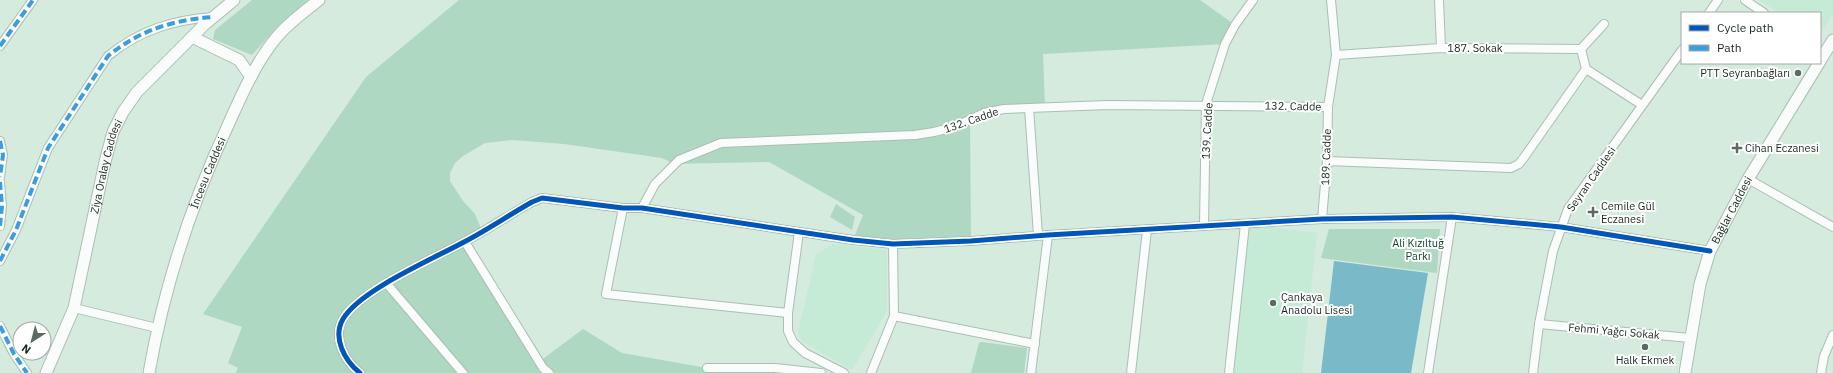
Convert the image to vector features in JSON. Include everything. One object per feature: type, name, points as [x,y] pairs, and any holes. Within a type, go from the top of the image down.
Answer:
[{"type":"main road","name":"Ziya Oralay Caddesi","points":[[46,373],[74,308],[105,162],[113,132],[123,112],[137,92],[213,17],[234,0]]},
{"type":"main road","name":"İncesu Caddesi","points":[[149,373],[157,328],[169,282],[206,173],[251,77],[276,39],[298,17],[319,0]]},
{"type":"main road","points":[[192,37],[238,60],[251,77]]},
{"type":"main road","name":"Bağlar Caddesi","points":[[1821,57],[1833,40]]},
{"type":"main road","name":"Bağlar Caddesi","points":[[1685,373],[1700,284],[1710,251],[1748,179],[1817,64]]},
{"type":"street","points":[[0,46],[33,0]]},
{"type":"street","name":"139. Cadde","points":[[1204,225],[1206,104],[1225,44],[1235,25],[1253,0]]},
{"type":"street","name":"189. Cadde","points":[[1322,219],[1327,161],[1328,107],[1336,55],[1331,0]]},
{"type":"street","points":[[1439,0],[1442,48]]},
{"type":"street","points":[[1710,12],[1718,0]]},
{"type":"street","points":[[1745,0],[1763,12]]},
{"type":"street","points":[[0,261],[16,230],[48,148],[108,56],[122,45],[149,30],[186,19],[213,17]]},
{"type":"street","points":[[1604,24],[1581,49],[1586,69],[1642,106]]},
{"type":"street","name":"187. Sokak","points":[[1336,55],[1442,48],[1581,49]]},
{"type":"street","name":"Seyran Caddesi","points":[[1533,373],[1539,324],[1553,251],[1568,209],[1681,51]]},
{"type":"street","points":[[1327,161],[1511,168],[1519,164],[1586,69]]},
{"type":"street","name":"132. Cadde","points":[[642,208],[655,184],[679,160],[721,143],[915,135],[954,127],[984,113],[1004,109],[1107,104],[1206,104],[1328,107]]},
{"type":"street","points":[[1029,108],[1038,236]]},
{"type":"street","points":[[0,141],[3,155],[0,177]]},
{"type":"street","points":[[1748,179],[1833,226]]},
{"type":"street","points":[[0,182],[2,206],[0,226]]},
{"type":"street","points":[[360,373],[352,367],[343,354],[339,337],[340,327],[344,319],[358,303],[387,284],[465,242],[532,202],[542,198],[623,208],[642,208],[799,232],[894,244],[978,241],[1204,225],[1322,219],[1452,216],[1561,227],[1710,251]]},
{"type":"street","points":[[623,208],[606,294],[788,313]]},
{"type":"street","points":[[1428,373],[1452,216]]},
{"type":"street","points":[[1229,373],[1245,224]]},
{"type":"street","points":[[1131,373],[1147,230]]},
{"type":"street","points":[[799,232],[788,313],[788,330],[793,342],[805,353],[844,373]]},
{"type":"street","points":[[1031,373],[1048,235]]},
{"type":"street","points":[[465,242],[543,368],[549,373]]},
{"type":"street","points":[[871,373],[894,316],[894,244]]},
{"type":"street","points":[[387,284],[463,373]]},
{"type":"street","points":[[74,308],[157,328]]},
{"type":"street","points":[[894,316],[1035,344]]},
{"type":"street","name":"Fehmi Yağcı Sokak","points":[[1539,324],[1690,338]]},
{"type":"street","points":[[0,326],[14,354],[27,373]]},
{"type":"street","points":[[1821,373],[1824,356],[1833,335]]},
{"type":"street","points":[[708,368],[775,368],[821,373]]},
{"type":"shaded area","points":[[1759,0],[1833,0],[1833,14],[1821,33],[1821,12],[1777,12]]},
{"type":"shaded area","name":"Çankaya Anadolu Lisesi","points":[[1245,224],[1317,233],[1302,373],[1229,373]]},
{"type":"shaded area","points":[[833,244],[887,250],[887,311],[852,370],[803,342],[798,333],[816,255]]},
{"type":"green space","points":[[252,0],[308,0],[280,24],[252,55],[213,39],[215,30]]},
{"type":"green space","points":[[459,0],[1200,0],[1235,25],[1225,44],[1043,54],[1045,107],[1004,109],[970,119],[971,241],[853,240],[863,215],[769,162],[674,164],[662,158],[564,144],[512,140],[485,143],[463,156],[455,163],[450,173],[450,181],[463,201],[475,214],[482,231],[465,241],[540,361],[583,329],[622,353],[707,368],[758,369],[758,373],[236,373],[238,368],[228,363],[242,327],[203,314],[366,77]]},
{"type":"green space","points":[[836,204],[855,217],[852,230],[830,217]]},
{"type":"green space","name":"Ali Kızıltuğ Parkı","points":[[1329,229],[1440,229],[1437,273],[1321,258]]},
{"type":"green space","points":[[981,342],[1027,348],[1024,373],[971,373],[979,343]]},
{"type":"water","points":[[1334,261],[1428,273],[1411,373],[1321,373]]},
{"type":"marked path","points":[[0,46],[33,0]]},
{"type":"marked path","points":[[0,261],[16,230],[48,148],[108,56],[132,39],[158,28],[198,18],[213,17]]},
{"type":"marked path","points":[[0,141],[3,155],[0,177]]},
{"type":"marked path","points":[[0,182],[2,206],[0,226]]},
{"type":"marked path","points":[[0,326],[14,354],[27,373]]},
{"type":"cycle path","points":[[360,373],[345,356],[339,334],[343,319],[352,308],[365,297],[398,276],[473,237],[532,202],[542,198],[623,208],[642,208],[853,240],[893,244],[971,241],[1322,219],[1452,217],[1561,227],[1710,251]]},
{"type":"place","name":"PTT Seyranbağları","points":[[1798,73]]},
{"type":"place","name":"Cihan Eczanesi","points":[[1737,148]]},
{"type":"place","name":"Cemile Gül Eczanesi","points":[[1593,212]]},
{"type":"place","name":"Çankaya Anadolu Lisesi","points":[[1273,303]]},
{"type":"place","name":"Halk Ekmek","points":[[1645,347]]}]
